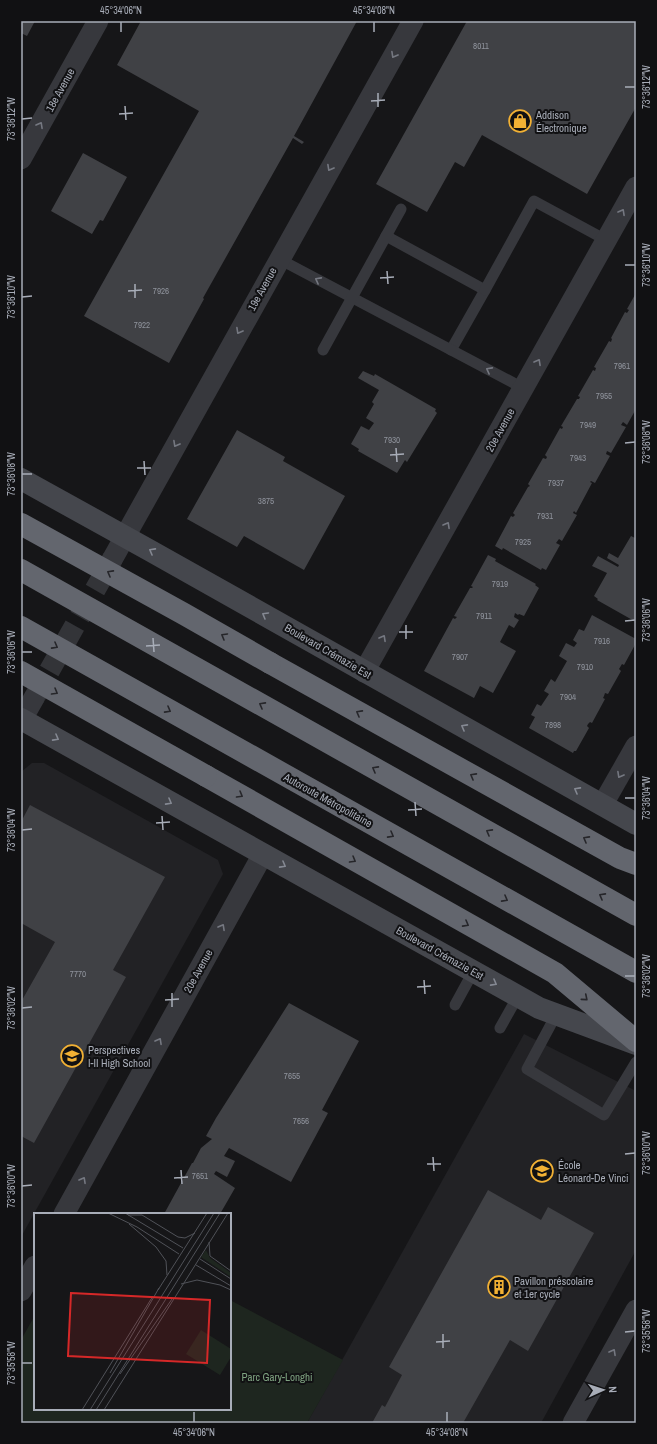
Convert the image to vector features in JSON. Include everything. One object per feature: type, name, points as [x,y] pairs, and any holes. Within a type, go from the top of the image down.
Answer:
[{"type":"highway","points":[[21,524],[620,858],[636,864]]},
{"type":"highway","points":[[21,570],[636,915]]},
{"type":"highway","name":"Autoroute Métropolitaine","points":[[21,627],[636,972]]},
{"type":"highway","points":[[21,672],[555,973],[636,1041]]},
{"type":"main road","name":"Boulevard Crémazie Est","points":[[21,479],[364,672],[603,804],[636,824]]},
{"type":"main road","name":"Boulevard Crémazie Est","points":[[21,720],[539,1008],[636,1044]]},
{"type":"street","name":"18e Avenue","points":[[21,159],[98,21]]},
{"type":"street","name":"19e Avenue","points":[[113,558],[413,21]]},
{"type":"street","name":"20e Avenue","points":[[364,672],[636,187]]},
{"type":"street","points":[[21,720],[34,698]]},
{"type":"street","points":[[603,804],[636,746]]},
{"type":"street","name":"20e Avenue","points":[[65,1213],[263,854]]},
{"type":"street","points":[[21,1291],[34,1268]]},
{"type":"street","points":[[573,1423],[636,1310]]},
{"type":"lane","points":[[451,350],[534,201],[606,240]]},
{"type":"lane","points":[[323,350],[401,208]]},
{"type":"lane","points":[[386,236],[485,290]]},
{"type":"lane","points":[[279,259],[524,388]]},
{"type":"lane","points":[[455,1005],[473,972]]},
{"type":"lane","points":[[500,1028],[518,996]]},
{"type":"lane","points":[[556,1015],[527,1069],[604,1115],[636,1062]]},
{"type":"shaded area","name":"Perspectives I-II High School","points":[[32,763],[44,763],[218,860],[223,874],[21,1237],[21,772]]},
{"type":"shaded area","name":"École Léonard-De Vinci","points":[[524,1034],[636,1091],[636,1250],[541,1423],[307,1423]]},
{"type":"green space","name":"Parc Gary-Longhi","points":[[231,1301],[343,1360],[307,1423],[21,1423],[21,1340],[34,1317],[34,1410],[231,1410]]},
{"type":"building","points":[[21,21],[35,21],[27,36],[21,33]]},
{"type":"building","points":[[141,21],[357,21],[294,136],[304,142],[302,144],[293,138],[203,298],[204,299],[169,363],[84,316],[199,111],[117,65]]},
{"type":"building","name":"Addison Électronique","points":[[467,21],[636,21],[636,107],[587,194],[482,135],[464,167],[455,162],[427,212],[376,184]]},
{"type":"building","points":[[83,153],[127,177],[103,221],[100,220],[92,234],[51,211]]},
{"type":"building","points":[[636,293],[636,409],[627,425],[623,422],[621,425],[626,427],[611,453],[607,451],[606,454],[610,456],[595,483],[590,482],[592,483],[576,513],[574,511],[573,513],[577,515],[562,541],[559,539],[556,543],[560,545],[546,570],[542,568],[541,570],[503,548],[502,550],[495,546],[511,516],[513,517],[515,515],[513,513],[530,486],[528,484],[543,458],[546,459],[547,457],[545,455],[560,428],[562,429],[563,427],[561,426],[577,399],[579,399],[580,397],[578,396],[593,370],[595,371],[596,368],[594,367],[609,341],[611,342],[611,338],[625,312],[627,313],[629,310],[627,309]]},
{"type":"building","points":[[363,371],[374,376],[375,374],[436,409],[435,411],[437,413],[407,462],[405,460],[397,473],[358,451],[359,449],[351,444],[361,426],[369,430],[374,423],[366,418],[374,404],[372,402],[379,390],[358,378]]},
{"type":"building","points":[[237,430],[285,457],[283,461],[345,496],[304,570],[244,536],[237,547],[187,519]]},
{"type":"building","points":[[631,536],[635,538],[636,536],[636,622],[597,600],[598,599],[594,596],[607,573],[592,566],[598,556],[618,567],[619,565],[607,558],[609,553],[618,558]]},
{"type":"building","points":[[488,555],[496,559],[495,561],[536,584],[535,585],[539,588],[524,616],[515,613],[514,617],[519,620],[514,628],[509,625],[500,642],[516,651],[493,693],[480,686],[474,698],[424,671],[453,618],[455,619],[457,617],[454,616],[470,588],[473,587],[471,586]]},
{"type":"building","points":[[592,615],[636,639],[636,643],[624,665],[622,664],[619,669],[621,671],[608,694],[605,693],[603,698],[605,699],[592,723],[590,722],[588,724],[587,726],[589,728],[576,751],[573,753],[529,728],[535,717],[531,715],[537,704],[541,706],[549,694],[544,691],[551,679],[555,682],[567,661],[559,656],[566,643],[574,647],[577,643],[573,640],[579,629],[584,631]]},
{"type":"building","points":[[30,805],[165,877],[113,970],[126,977],[34,1143],[21,1136],[21,1002],[55,942],[21,923],[21,822]]},
{"type":"building","points":[[289,1003],[359,1041],[322,1110],[328,1113],[291,1182],[229,1148],[224,1156],[235,1161],[227,1177],[216,1171],[214,1174],[235,1188],[221,1213],[165,1213],[201,1148],[212,1139],[206,1136]]},
{"type":"building","name":"Pavillon préscolaire et 1er cycle","points":[[488,1190],[541,1220],[548,1207],[594,1233],[528,1351],[510,1340],[463,1423],[372,1423],[382,1405],[385,1407],[402,1375],[389,1367]]},
{"type":"tunnel","points":[[34,698],[113,558]]},
{"type":"place","name":"Addison Électronique","points":[[520,121]]},
{"type":"place","name":"Perspectives I-II High School","points":[[72,1056]]},
{"type":"place","name":"École Léonard-De Vinci","points":[[542,1171]]},
{"type":"place","name":"Pavillon préscolaire et 1er cycle","points":[[499,1287]]}]
